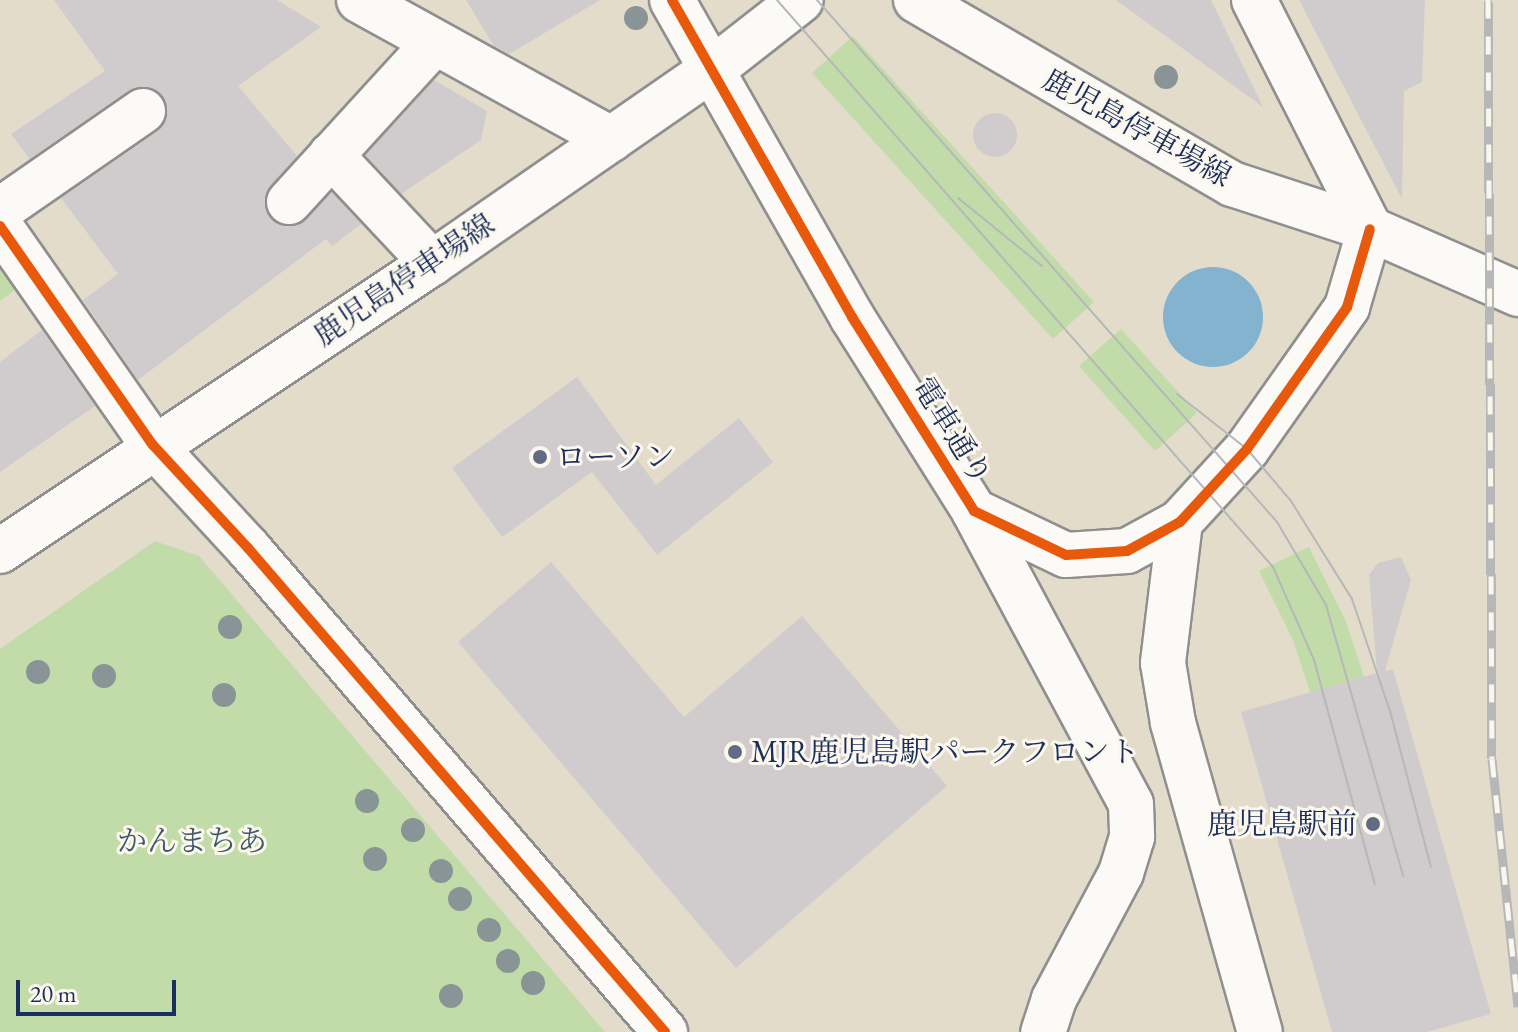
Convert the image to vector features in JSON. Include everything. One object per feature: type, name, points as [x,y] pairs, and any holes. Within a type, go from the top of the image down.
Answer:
[{"type":"street","points":[[359,0],[611,139]]},
{"type":"street","name":"電車通り","points":[[672,0],[714,68],[852,317],[974,511],[1066,555],[1127,551],[1180,522],[1247,449],[1347,307],[1370,229]]},
{"type":"street","name":"鹿児島停車場線","points":[[0,551],[153,445],[432,263],[714,68],[801,0]]},
{"type":"street","name":"鹿児島停車場線","points":[[916,0],[1232,184],[1370,229],[1518,294]]},
{"type":"street","points":[[1254,0],[1370,229]]},
{"type":"street","points":[[289,202],[434,43]]},
{"type":"street","points":[[0,210],[143,111]]},
{"type":"street","points":[[331,155],[432,263]]},
{"type":"street","points":[[0,226],[153,445],[259,560],[665,1032]]},
{"type":"street","points":[[974,511],[1131,804],[1132,837],[1121,873],[1054,999],[1043,1032]]},
{"type":"street","points":[[1180,522],[1163,663],[1173,723],[1260,1032]]},
{"type":"green space","points":[[853,36],[1094,302],[1053,339],[812,73]]},
{"type":"green space","points":[[0,263],[18,288],[0,301]]},
{"type":"green space","points":[[1121,329],[1197,413],[1155,451],[1079,366]]},
{"type":"green space","name":"かんまちあ","points":[[155,541],[199,556],[605,1032],[0,1032],[0,649]]},
{"type":"green space","points":[[1309,547],[1345,619],[1366,683],[1313,701],[1293,640],[1259,571]]},
{"type":"water","points":[[1213,267],[1232,271],[1249,281],[1259,298],[1263,317],[1259,336],[1249,353],[1232,363],[1213,367],[1194,363],[1177,353],[1167,336],[1163,317],[1167,298],[1177,281],[1194,271]]},
{"type":"building","points":[[54,0],[277,0],[321,27],[238,86],[297,156],[265,196],[272,220],[297,226],[332,192],[361,224],[332,246],[326,239],[138,380],[83,300],[118,274],[61,198],[157,132],[168,108],[154,89],[129,90],[30,159],[11,134],[105,71]]},
{"type":"building","points":[[466,0],[600,0],[509,54],[494,46]]},
{"type":"building","points":[[1116,0],[1211,0],[1263,107]]},
{"type":"building","points":[[1299,0],[1425,0],[1422,82],[1404,91],[1402,199]]},
{"type":"building","points":[[434,80],[487,111],[481,140],[401,194],[365,155]]},
{"type":"building","points":[[995,113],[1011,119],[1017,135],[1011,151],[995,157],[979,151],[973,135],[979,119]]},
{"type":"building","points":[[42,330],[95,406],[0,472],[0,362]]},
{"type":"building","points":[[577,377],[656,485],[739,418],[773,462],[657,555],[592,472],[502,537],[452,468]]},
{"type":"building","name":"鹿児島駅前","points":[[1401,557],[1411,580],[1385,671],[1393,669],[1491,1014],[1427,1032],[1332,1032],[1241,712],[1377,673],[1369,575],[1378,563]]},
{"type":"building","name":"MJR鹿児島駅パークフロント","points":[[551,562],[684,717],[802,616],[947,786],[736,968],[458,642]]},
{"type":"tram line","points":[[777,0],[1273,567],[1314,660],[1375,884]]},
{"type":"tram line","points":[[817,0],[1277,522],[1326,605],[1403,876]]},
{"type":"tram line","points":[[958,198],[1042,266]]},
{"type":"tram line","points":[[1177,394],[1247,449],[1291,501],[1352,599],[1390,711],[1431,867]]},
{"type":"railway","points":[[1488,0],[1492,759],[1518,1007]]},
{"type":"cycle path","points":[[672,0],[852,317],[974,511],[1066,555],[1127,551],[1180,522],[1247,449],[1347,307],[1370,229]]},
{"type":"cycle path","points":[[0,226],[153,445],[248,548],[665,1032]]},
{"type":"place","name":"ローソン","points":[[540,457]]},
{"type":"place","name":"MJR鹿児島駅パークフロント","points":[[735,752]]},
{"type":"place","name":"鹿児島駅前","points":[[1373,824]]}]
